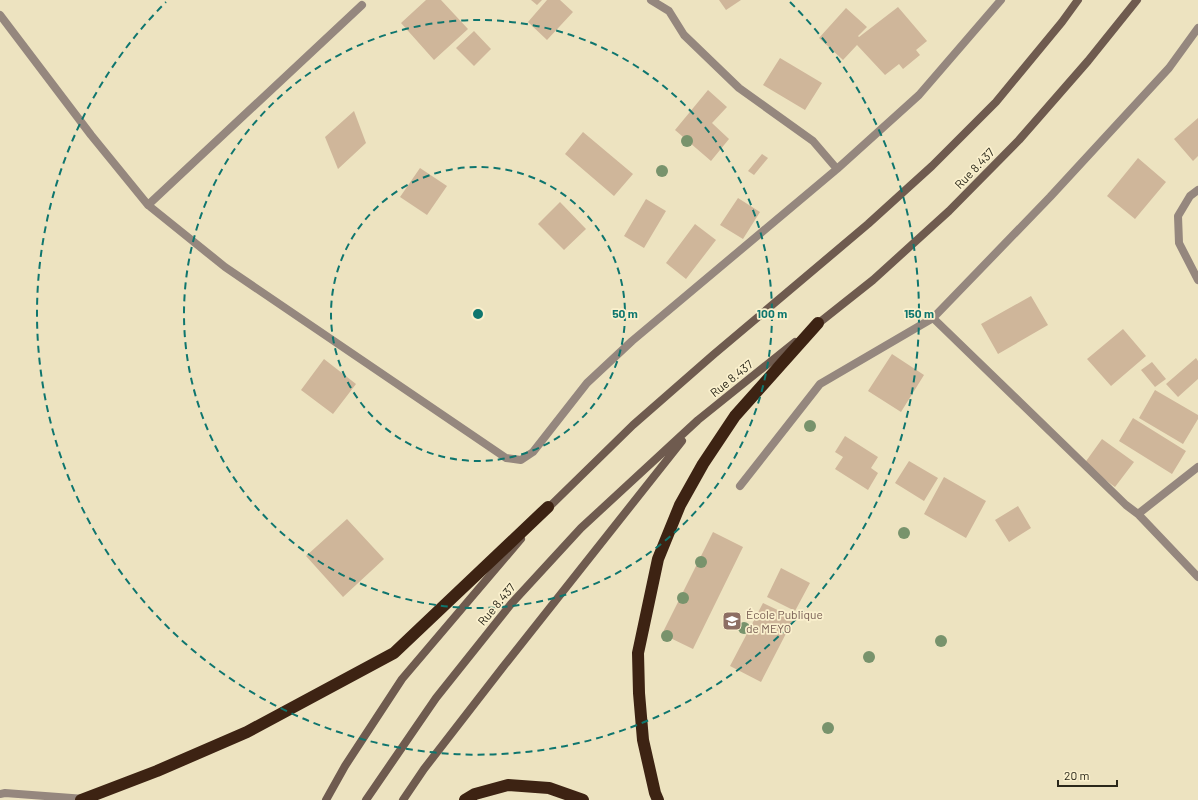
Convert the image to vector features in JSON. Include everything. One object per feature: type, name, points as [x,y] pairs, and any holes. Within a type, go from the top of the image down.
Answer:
[{"type":"highway","points":[[658,800],[655,793],[643,740],[639,692],[638,653],[658,559],[680,505],[703,464],[735,416],[818,323]]},
{"type":"highway","points":[[83,799],[157,771],[247,732],[394,652],[548,508]]},
{"type":"highway","points":[[465,800],[476,794],[508,786],[549,788],[583,800]]},
{"type":"main road","name":"Rue 8.437","points":[[326,800],[345,766],[402,679],[548,508],[638,420],[868,224],[932,166],[996,102],[1062,22],[1078,0]]},
{"type":"main road","name":"Rue 8.437","points":[[366,800],[436,698],[511,604],[581,528],[698,420],[873,280],[949,211],[1019,140],[1088,61],[1137,0]]},
{"type":"main road","points":[[403,800],[424,769],[503,666],[698,420]]},
{"type":"main road","points":[[320,800],[345,766]]},
{"type":"street","points":[[651,0],[669,11],[684,35],[740,88],[813,141],[838,169]]},
{"type":"street","points":[[0,15],[91,135],[148,205],[225,267],[506,458],[521,460],[532,452],[587,382],[632,341],[838,169],[920,95],[1001,0]]},
{"type":"street","points":[[148,205],[362,5]]},
{"type":"street","points":[[740,486],[820,384],[933,318],[1050,197],[1164,73],[1198,28]]},
{"type":"street","points":[[1198,190],[1190,196],[1178,216],[1179,243],[1198,280]]},
{"type":"street","points":[[933,318],[1126,505],[1138,514],[1198,577]]},
{"type":"street","points":[[1138,514],[1198,467]]},
{"type":"street","points":[[0,794],[5,793],[83,799]]},
{"type":"building","points":[[426,0],[441,0],[468,29],[434,60],[401,23]]},
{"type":"building","points":[[531,0],[542,0],[537,5]]},
{"type":"building","points":[[547,0],[560,0],[573,12],[547,40],[528,22]]},
{"type":"building","points":[[719,0],[741,0],[726,10]]},
{"type":"building","points":[[898,7],[927,41],[916,50],[920,55],[903,69],[899,64],[885,75],[857,45],[843,60],[819,38],[846,8],[867,27],[858,36],[859,37]]},
{"type":"building","points":[[474,31],[491,49],[474,66],[456,48]]},
{"type":"building","points":[[780,58],[822,83],[805,110],[763,85]]},
{"type":"building","points":[[708,90],[727,107],[712,123],[729,139],[711,161],[675,130]]},
{"type":"building","points":[[354,111],[366,143],[338,169],[325,137]]},
{"type":"building","points":[[1198,118],[1198,156],[1193,161],[1174,139]]},
{"type":"building","points":[[583,132],[633,174],[614,196],[565,154]]},
{"type":"building","points":[[762,154],[768,158],[754,175],[748,171]]},
{"type":"building","points":[[1138,158],[1166,182],[1135,219],[1107,196]]},
{"type":"building","points":[[420,168],[447,186],[427,215],[400,197]]},
{"type":"building","points":[[738,198],[760,212],[743,239],[720,225]]},
{"type":"building","points":[[646,199],[666,211],[644,248],[624,236]]},
{"type":"building","points":[[560,202],[586,229],[564,250],[538,224]]},
{"type":"building","points":[[695,224],[716,240],[686,279],[666,263]]},
{"type":"building","points":[[1031,296],[1048,325],[998,354],[981,324]]},
{"type":"building","points":[[1123,329],[1146,356],[1111,386],[1087,359]]},
{"type":"building","points":[[892,354],[924,375],[901,412],[868,391]]},
{"type":"building","points":[[1196,358],[1198,361],[1198,379],[1178,397],[1166,384]]},
{"type":"building","points":[[324,359],[356,384],[333,414],[301,390]]},
{"type":"building","points":[[1152,362],[1166,379],[1155,387],[1141,370]]},
{"type":"building","points":[[1155,390],[1198,415],[1198,419],[1183,444],[1139,418]]},
{"type":"building","points":[[1133,418],[1186,451],[1172,474],[1119,441]]},
{"type":"building","points":[[845,436],[878,457],[871,468],[878,473],[868,490],[835,469],[843,457],[835,452]]},
{"type":"building","points":[[1102,439],[1134,462],[1115,487],[1084,464]]},
{"type":"building","points":[[909,461],[938,478],[924,501],[895,483]]},
{"type":"building","points":[[944,477],[986,501],[966,538],[924,514]]},
{"type":"building","points":[[1018,506],[1031,528],[1009,542],[995,520]]},
{"type":"building","points":[[347,519],[384,559],[343,597],[306,556]]},
{"type":"building","points":[[713,532],[743,547],[693,649],[662,634]]},
{"type":"building","points":[[781,568],[810,583],[795,611],[767,597]]},
{"type":"building","points":[[763,603],[794,618],[761,682],[730,666]]},
{"type":"place","name":"École Publique de MEYO","points":[[732,621]]}]
